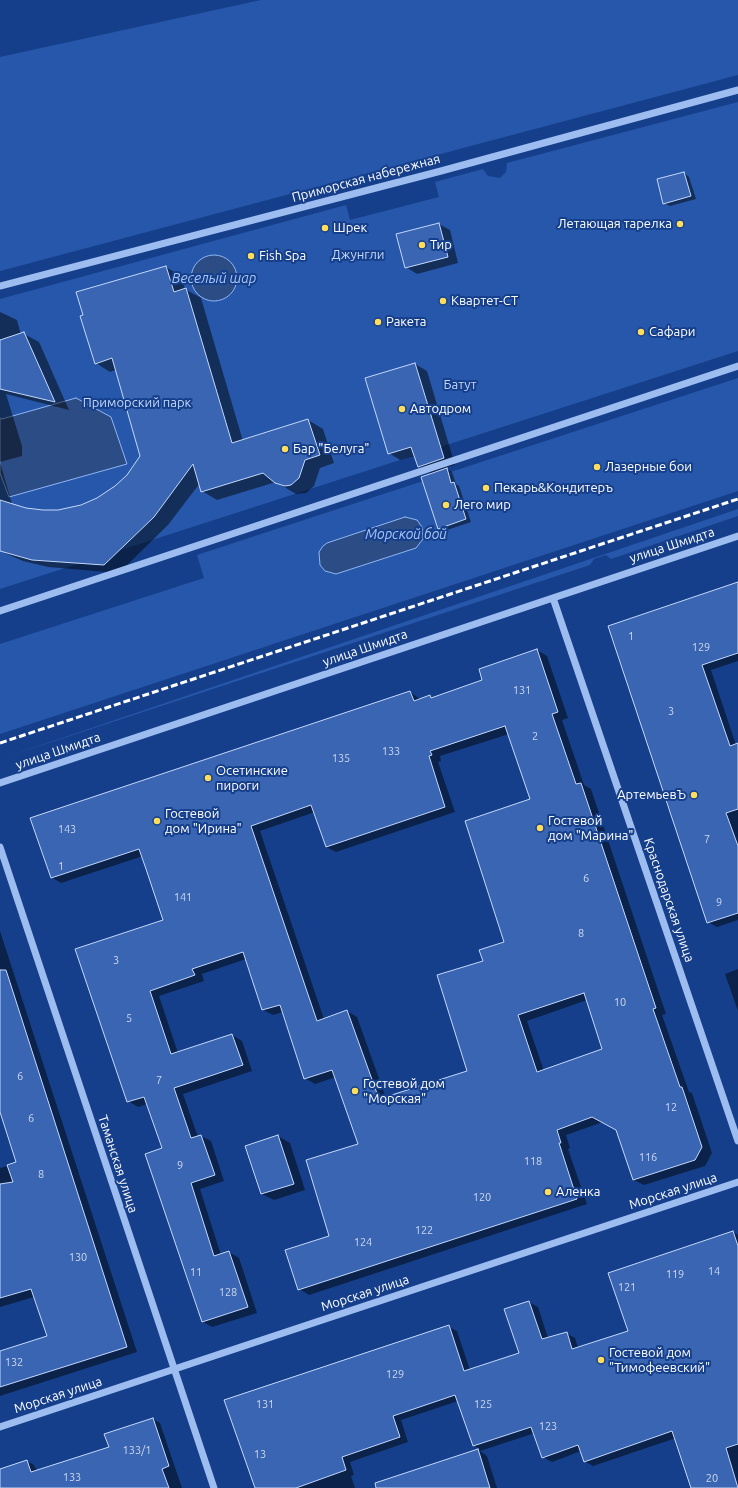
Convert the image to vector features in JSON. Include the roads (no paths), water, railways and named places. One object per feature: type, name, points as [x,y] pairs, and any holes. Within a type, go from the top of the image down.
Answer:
[{"type":"street","name":"Приморская набережная","points":[[0,286],[434,173],[738,90]]},
{"type":"street","points":[[0,612],[738,366]]},
{"type":"street","name":"улица Шмидта","points":[[0,783],[738,536]]},
{"type":"street","name":"Краснодарская улица","points":[[553,598],[738,1141]]},
{"type":"street","name":"Таманская улица","points":[[0,847],[214,1488]]},
{"type":"street","name":"Морская улица","points":[[0,1427],[738,1182]]},
{"type":"water","name":"Веселый шар","points":[[209,255],[219,255],[227,259],[233,265],[237,273],[237,283],[233,291],[227,297],[219,301],[209,301],[201,297],[195,291],[191,283],[191,273],[195,265],[201,259]]},
{"type":"water","points":[[76,398],[111,417],[127,464],[9,497],[0,473],[0,418],[2,419]]},
{"type":"water","name":"Морской бой","points":[[405,517],[417,520],[422,527],[423,539],[416,548],[336,574],[325,571],[320,565],[319,552],[327,543]]},
{"type":"railway","points":[[0,743],[738,499]]},
{"type":"place","name":"Летающая тарелка","points":[[680,224]]},
{"type":"place","name":"Шрек","points":[[325,228]]},
{"type":"place","name":"Тир","points":[[422,245]]},
{"type":"place","name":"Fish Spa","points":[[251,256]]},
{"type":"place","name":"Квартет-СТ","points":[[443,301]]},
{"type":"place","name":"Ракета","points":[[378,322]]},
{"type":"place","name":"Сафари","points":[[641,332]]},
{"type":"place","name":"Автодром","points":[[402,409]]},
{"type":"place","name":"Бар \"Белуга\"","points":[[285,449]]},
{"type":"place","name":"Лазерные бои","points":[[597,467]]},
{"type":"place","name":"Пекарь&Кондитеръ","points":[[486,488]]},
{"type":"place","name":"Лего мир","points":[[446,505]]},
{"type":"place","name":"Осетинские пироги","points":[[208,778]]},
{"type":"place","name":"АртемьевЪ","points":[[694,795]]},
{"type":"place","name":"Гостевой дом \"Ирина\"","points":[[157,821]]},
{"type":"place","name":"Гостевой дом \"Марина\"","points":[[540,828]]},
{"type":"place","name":"Гостевой дом \"Морская\"","points":[[355,1091]]},
{"type":"place","name":"Аленка","points":[[548,1192]]},
{"type":"place","name":"Гостевой дом \"Тимофеевский\"","points":[[601,1360]]},
{"type":"park label","name":"Джунгли","points":[[358,255]]},
{"type":"park label","name":"Батут","points":[[460,385]]},
{"type":"park label","name":"Приморский парк","points":[[137,403]]}]
